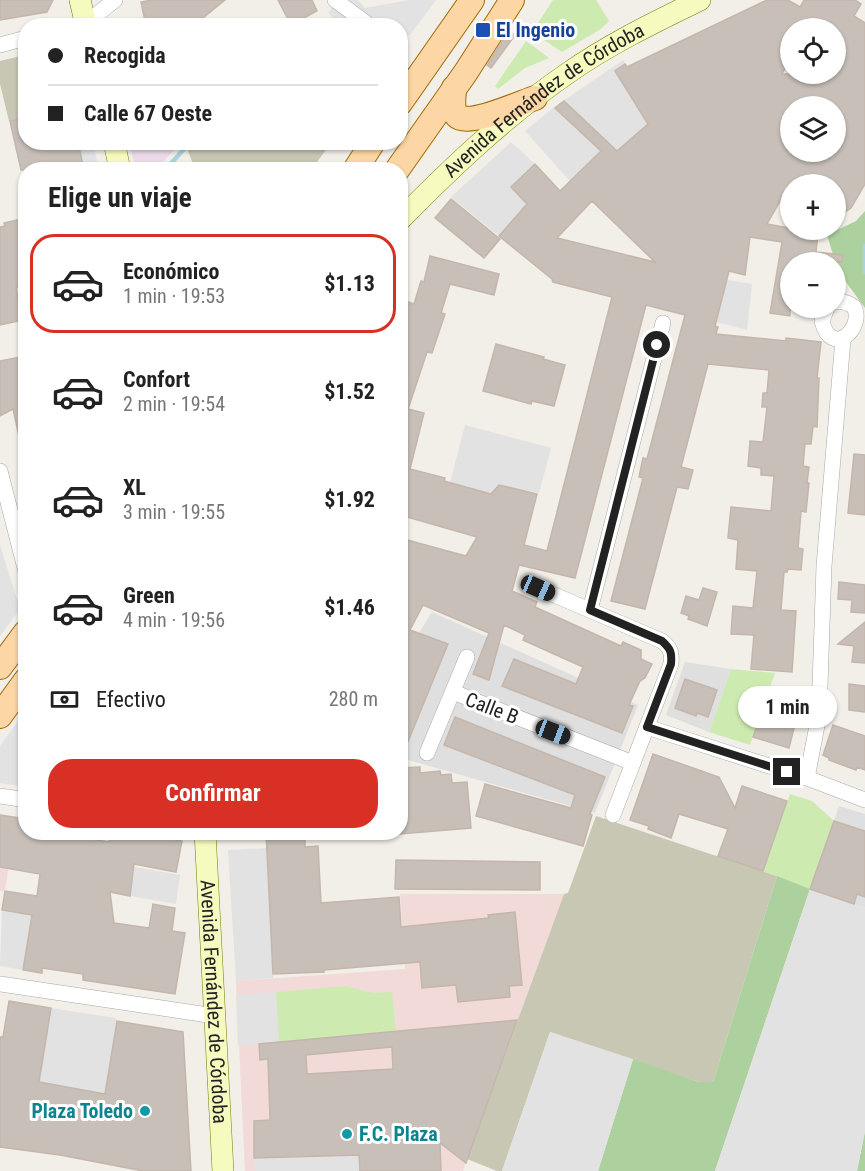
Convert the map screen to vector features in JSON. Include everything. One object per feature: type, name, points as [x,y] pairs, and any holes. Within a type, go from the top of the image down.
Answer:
[{"type":"main road","points":[[80,0],[82,18]]},
{"type":"main road","points":[[408,92],[472,0]]},
{"type":"main road","points":[[403,162],[512,0]]},
{"type":"main road","name":"Avenida Fernández de Córdoba","points":[[408,212],[504,122],[571,71],[621,40],[699,0]]},
{"type":"main road","points":[[454,88],[455,112],[463,119],[480,118],[535,98]]},
{"type":"main road","points":[[0,667],[18,643]]},
{"type":"main road","points":[[0,716],[18,691]]},
{"type":"main road","name":"Avenida Fernández de Córdoba","points":[[206,840],[223,1171]]},
{"type":"street","points":[[92,18],[115,0]]},
{"type":"street","points":[[336,0],[360,18]]},
{"type":"street","points":[[0,45],[18,40]]},
{"type":"street","points":[[822,318],[823,327],[831,337],[843,339],[854,333],[860,322],[859,316],[857,310],[846,302]]},
{"type":"street","points":[[590,610],[663,323]]},
{"type":"street","points":[[807,778],[819,715],[825,566],[843,339]]},
{"type":"street","points":[[0,471],[18,542]]},
{"type":"street","points":[[538,588],[662,641],[670,648],[671,664],[613,815]]},
{"type":"street","points":[[427,753],[467,657]]},
{"type":"street","name":"Calle B","points":[[453,692],[633,763]]},
{"type":"street","points":[[647,727],[807,778],[865,800]]},
{"type":"street","points":[[0,796],[18,799]]},
{"type":"street","points":[[0,984],[215,1016]]},
{"type":"shaded area","points":[[340,0],[358,0],[365,8],[409,0],[436,0],[410,35],[408,35],[408,18],[333,18],[328,12]]},
{"type":"shaded area","points":[[18,57],[18,119],[9,121],[0,84],[0,61]]},
{"type":"shaded area","points":[[623,60],[663,123],[614,163],[601,152],[570,181],[525,131],[553,108]]},
{"type":"shaded area","points":[[511,142],[535,164],[512,187],[527,204],[499,236],[451,197]]},
{"type":"shaded area","points":[[80,150],[95,150],[97,162],[82,162]]},
{"type":"shaded area","points":[[131,150],[174,150],[163,162],[134,162]]},
{"type":"shaded area","points":[[326,150],[317,162],[192,162],[188,151]]},
{"type":"shaded area","points":[[727,280],[752,284],[747,330],[716,322]]},
{"type":"shaded area","points":[[465,425],[551,448],[539,493],[499,485],[491,494],[450,483]]},
{"type":"shaded area","points":[[0,545],[18,603],[18,612],[0,636]]},
{"type":"shaded area","points":[[432,612],[638,705],[595,813],[408,760],[408,651]]},
{"type":"shaded area","points":[[685,662],[731,669],[709,732],[666,715]]},
{"type":"shaded area","points":[[18,721],[18,786],[0,783],[0,746]]},
{"type":"shaded area","points":[[839,806],[865,814],[865,908],[810,889]]},
{"type":"shaded area","points":[[0,815],[16,817],[5,891],[0,891]]},
{"type":"shaded area","points":[[596,816],[777,876],[713,1082],[699,1082],[550,1032],[502,1171],[497,1171],[467,1159],[564,894],[568,893]]},
{"type":"shaded area","points":[[267,848],[273,978],[236,981],[228,850]]},
{"type":"shaded area","points":[[134,867],[180,875],[176,904],[130,896]]},
{"type":"shaded area","points":[[810,889],[865,908],[865,1131],[857,1171],[715,1171]]},
{"type":"shaded area","points":[[400,894],[564,894],[463,1171],[245,1171],[236,981],[405,969]]},
{"type":"shaded area","points":[[2,910],[32,915],[23,970],[0,966]]},
{"type":"shaded area","points":[[276,992],[279,1042],[238,1046],[236,995]]},
{"type":"shaded area","points":[[51,1008],[116,1018],[105,1094],[39,1082]]},
{"type":"shaded area","points":[[550,1032],[633,1059],[598,1171],[502,1171]]},
{"type":"shaded area","points":[[359,1155],[360,1171],[255,1171],[254,1158]]},
{"type":"green space","points":[[553,0],[596,0],[609,21],[601,29],[562,52],[532,32]]},
{"type":"green space","points":[[526,41],[549,58],[525,68],[498,89],[495,86]]},
{"type":"green space","points":[[865,211],[865,308],[846,282],[846,252],[832,252],[829,240],[846,240],[846,226],[856,221]]},
{"type":"green space","points":[[731,669],[775,673],[750,745],[709,732]]},
{"type":"green space","points":[[790,794],[812,801],[834,821],[810,889],[763,871]]},
{"type":"green space","points":[[777,876],[810,889],[715,1171],[598,1171],[633,1059],[699,1082],[713,1082]]},
{"type":"green space","points":[[345,986],[373,993],[392,992],[396,1031],[279,1042],[276,992]]},
{"type":"green space","points":[[865,1131],[865,1171],[857,1171]]},
{"type":"building","points":[[0,0],[53,0],[47,12],[0,20]]},
{"type":"building","points":[[225,0],[203,18],[144,18],[141,2]]},
{"type":"building","points":[[278,0],[312,0],[317,11],[304,18],[287,18]]},
{"type":"building","points":[[767,0],[788,0],[800,7],[804,0],[855,0],[861,4],[854,16],[865,23],[865,184],[851,208],[846,211],[846,174],[780,174],[780,201],[767,224],[780,226],[780,240],[817,240],[816,252],[780,252],[782,242],[750,237],[745,275],[729,271],[715,326],[718,327],[716,334],[821,342],[817,378],[819,378],[817,427],[813,426],[811,444],[805,444],[803,466],[809,467],[807,483],[809,483],[806,512],[801,511],[798,548],[803,549],[801,570],[788,569],[784,572],[781,610],[796,611],[792,672],[751,669],[754,635],[731,634],[733,606],[753,608],[757,571],[736,569],[738,540],[728,538],[731,507],[771,511],[774,476],[761,475],[761,468],[748,466],[750,441],[763,442],[767,407],[762,407],[763,393],[767,393],[769,370],[708,364],[681,467],[693,470],[688,489],[677,487],[645,609],[611,601],[643,478],[639,477],[643,458],[647,459],[685,315],[646,305],[575,578],[519,565],[512,591],[537,602],[535,607],[621,646],[623,642],[641,650],[641,659],[652,664],[645,678],[640,681],[629,705],[633,706],[622,733],[502,686],[514,659],[576,684],[583,667],[523,640],[525,635],[504,625],[489,680],[473,674],[489,633],[423,605],[410,630],[448,644],[408,742],[408,540],[466,556],[477,537],[408,517],[408,409],[424,413],[410,469],[491,494],[499,485],[537,494],[524,545],[547,551],[612,297],[553,282],[499,236],[527,204],[511,187],[535,164],[560,191],[601,151],[555,108],[564,101],[617,151],[648,124],[615,71],[625,64],[627,67]],"holes":[[[592,201],[655,262],[557,238]]]},
{"type":"building","points":[[509,31],[515,35],[491,68],[487,65]]},
{"type":"building","points":[[18,120],[18,150],[80,150],[82,162],[19,162],[10,121]]},
{"type":"building","points":[[451,199],[500,239],[484,258],[435,218]]},
{"type":"building","points":[[18,220],[18,287],[16,288],[18,321],[0,325],[0,227],[5,226],[4,223]]},
{"type":"building","points":[[780,254],[780,314],[770,313]]},
{"type":"building","points":[[430,256],[499,274],[494,295],[450,284],[441,313],[445,314],[432,353],[427,352],[408,409],[408,302],[414,304],[421,281],[424,282]]},
{"type":"building","points":[[496,344],[565,365],[554,406],[532,401],[531,404],[483,391]]},
{"type":"building","points":[[18,358],[18,432],[13,409],[0,416],[0,361]]},
{"type":"building","points":[[854,454],[865,455],[865,515],[848,513]]},
{"type":"building","points":[[839,582],[865,585],[865,613],[851,612],[852,600],[838,599]]},
{"type":"building","points":[[703,588],[717,592],[707,626],[688,619],[689,616],[681,613],[686,596],[699,600]]},
{"type":"building","points":[[865,622],[865,663],[852,662],[854,646],[838,644]]},
{"type":"building","points":[[685,679],[717,690],[708,717],[697,713],[696,716],[675,708]]},
{"type":"building","points":[[849,684],[865,686],[865,712],[849,710]]},
{"type":"building","points":[[768,695],[784,701],[783,707],[798,712],[789,748],[753,737]]},
{"type":"building","points":[[455,717],[605,777],[590,814],[592,815],[583,846],[476,816],[485,784],[571,808],[575,795],[444,745]]},
{"type":"building","points":[[833,725],[865,736],[865,770],[857,767],[856,770],[829,760],[823,755]]},
{"type":"building","points":[[653,754],[719,777],[735,808],[742,786],[787,801],[763,871],[718,856],[728,829],[679,814],[671,838],[648,829],[649,826],[630,820]]},
{"type":"building","points":[[420,767],[420,773],[440,771],[441,775],[451,774],[452,783],[467,782],[471,828],[408,833],[408,768]]},
{"type":"building","points":[[0,815],[18,818],[18,840],[182,841],[176,872],[134,864],[130,896],[110,892],[114,923],[149,928],[153,904],[175,908],[172,931],[185,933],[175,994],[83,980],[83,974],[42,968],[42,973],[23,970],[32,915],[2,910],[5,891],[37,896],[40,874],[0,867]]},
{"type":"building","points":[[834,821],[865,831],[865,897],[857,894],[854,904],[810,889]]},
{"type":"building","points":[[266,840],[305,840],[305,847],[318,846],[321,903],[399,897],[401,927],[489,918],[488,915],[515,912],[522,985],[509,986],[510,997],[458,1002],[456,985],[422,988],[420,962],[324,970],[324,972],[273,974]]},
{"type":"building","points":[[396,860],[540,862],[540,890],[395,889]]},
{"type":"building","points":[[9,1001],[51,1008],[39,1082],[105,1094],[117,1021],[183,1032],[191,1171],[143,1171],[60,1155],[0,1147],[0,1037],[3,1037]]},
{"type":"building","points":[[517,1020],[466,1163],[440,1143],[441,1171],[360,1171],[359,1155],[254,1158],[254,1121],[270,1120],[268,1059],[260,1060],[259,1044]],"holes":[[[392,1047],[393,1069],[307,1074],[306,1055]]]},
{"type":"waterway","points":[[172,162],[183,150]]},
{"type":"waterway","points":[[865,246],[865,272]]},
{"type":"place","name":"El Ingenio","points":[[483,30]]},
{"type":"place","name":"Plaza Toledo","points":[[145,1111]]},
{"type":"place","name":"F.C. Plaza","points":[[347,1134]]},
{"type":"route","points":[[657,345],[590,610],[662,641],[670,648],[671,664],[647,727],[787,772]]}]
